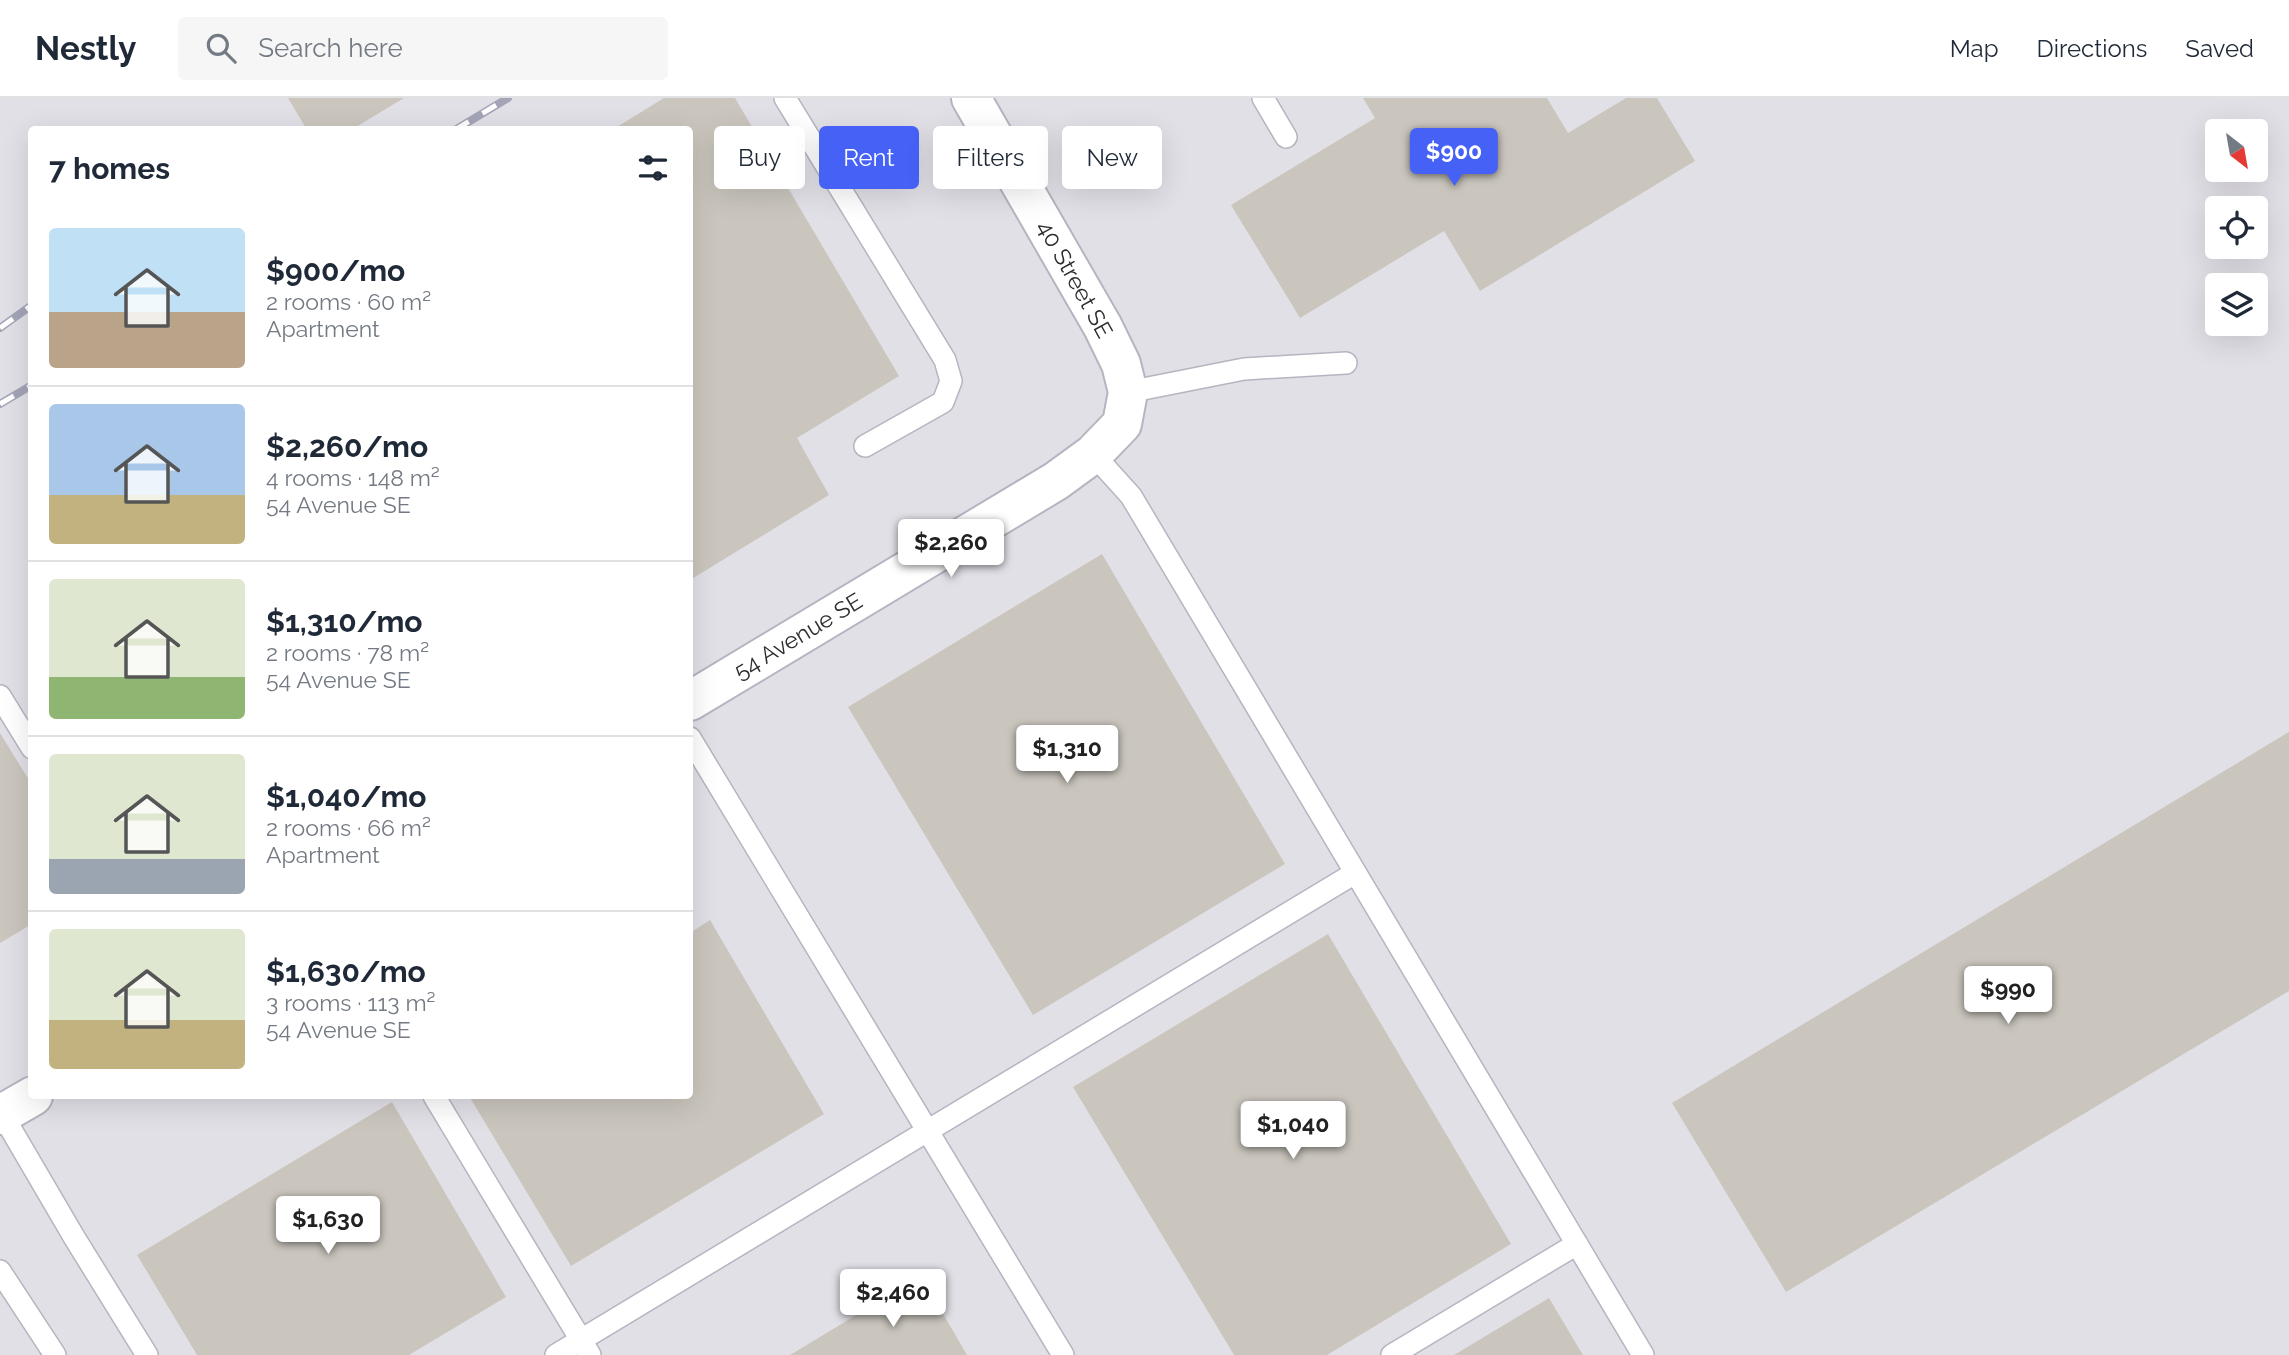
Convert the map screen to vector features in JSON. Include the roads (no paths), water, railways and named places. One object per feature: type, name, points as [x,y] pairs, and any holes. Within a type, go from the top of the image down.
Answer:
[{"type":"street","name":"40 Street SE","points":[[971,98],[1103,327],[1121,364],[1128,392]]},
{"type":"street","name":"54 Avenue SE","points":[[693,699],[1044,488],[1094,454],[1122,424],[1128,392]]},
{"type":"lane","points":[[785,98],[945,360],[951,381],[943,402],[865,446]]},
{"type":"lane","points":[[1263,98],[1286,137]]},
{"type":"lane","points":[[1128,392],[1244,369],[1346,363]]},
{"type":"lane","points":[[1094,454],[1131,496],[1643,1355]]},
{"type":"lane","points":[[0,696],[28,742]]},
{"type":"lane","points":[[693,743],[1063,1355]]},
{"type":"lane","points":[[556,1355],[585,1347],[927,1130],[1355,873]]},
{"type":"lane","points":[[436,1099],[585,1347]]},
{"type":"lane","points":[[12,1108],[74,1237],[147,1355]]},
{"type":"lane","points":[[1392,1355],[1577,1244]]},
{"type":"lane","points":[[0,1271],[55,1355]]},
{"type":"railway","points":[[462,126],[508,98]]},
{"type":"railway","points":[[0,328],[28,308]]},
{"type":"railway","points":[[0,404],[28,387]]}]
